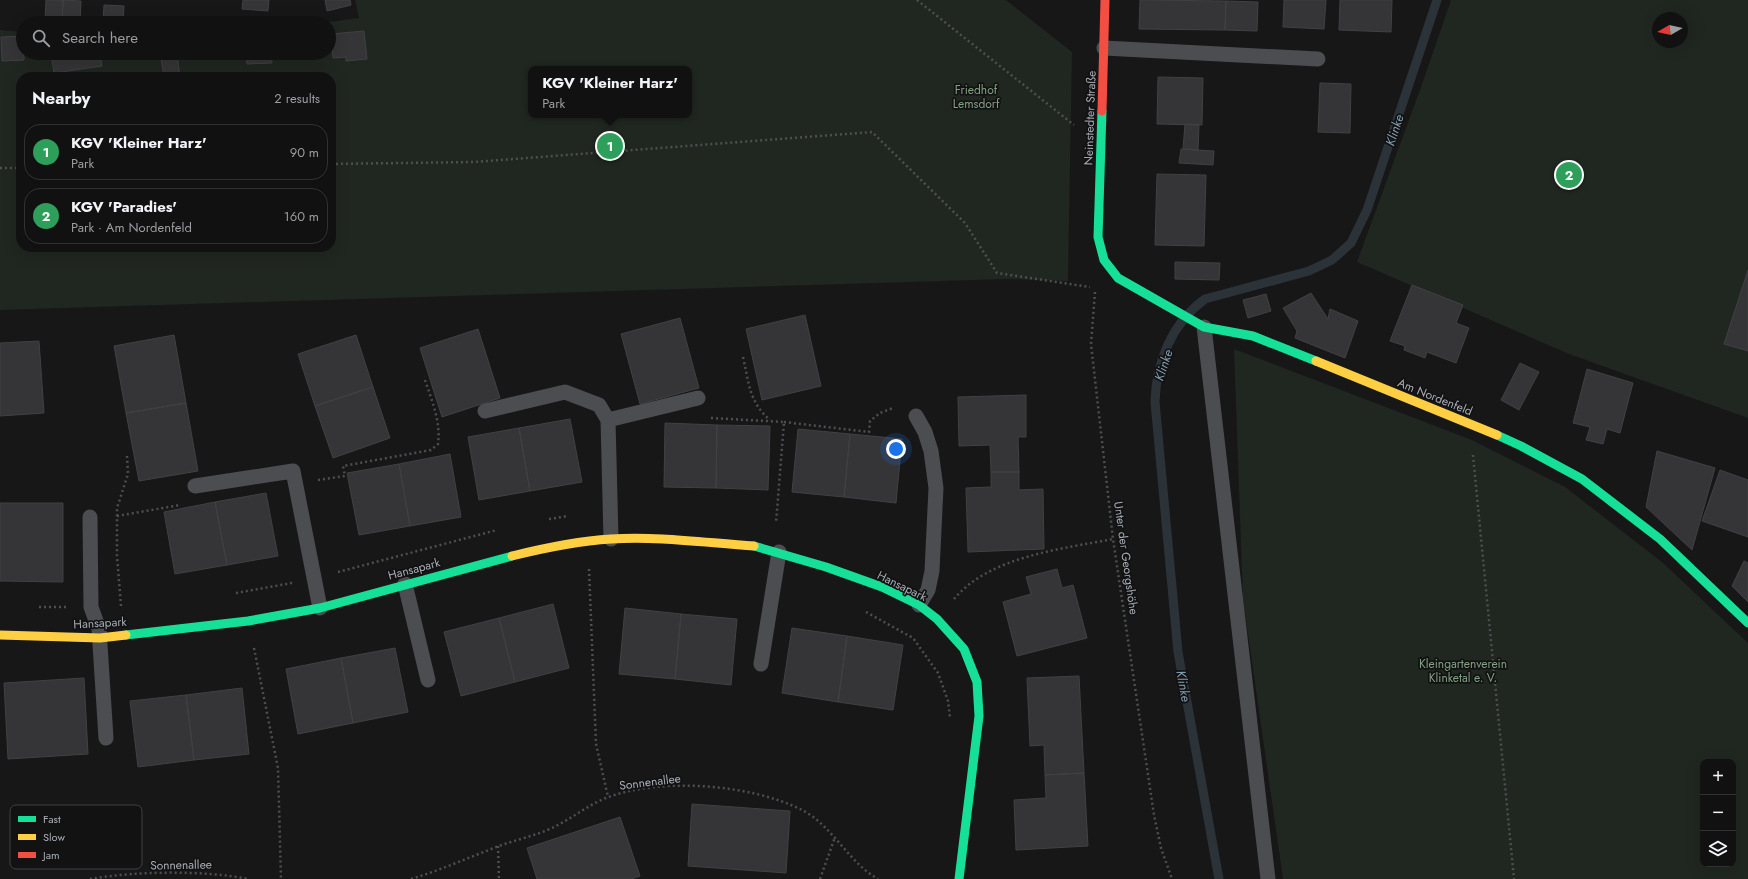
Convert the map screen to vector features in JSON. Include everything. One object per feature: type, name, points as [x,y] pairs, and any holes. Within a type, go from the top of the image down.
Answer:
[{"type":"street","name":"Neinstedter Straße","points":[[1098,237],[1105,0]]},
{"type":"street","name":"Am Nordenfeld","points":[[1098,237],[1104,260],[1118,278],[1190,320],[1204,327],[1253,336],[1469,423],[1521,446],[1582,479],[1660,539],[1748,622]]},
{"type":"street","name":"Hansapark","points":[[0,635],[100,638],[248,621],[320,608],[532,551],[611,539],[665,540],[754,546],[779,552],[882,587],[919,605],[937,619],[964,650],[972,666],[977,682],[979,716],[959,879]]},
{"type":"lane","points":[[1104,48],[1318,59]]},
{"type":"lane","points":[[1204,327],[1268,879]]},
{"type":"lane","points":[[485,412],[565,392],[599,404],[608,420],[611,539]]},
{"type":"lane","points":[[608,420],[698,398]]},
{"type":"lane","points":[[916,416],[925,432],[931,451],[936,488],[930,580],[928,590],[919,605]]},
{"type":"lane","points":[[195,486],[293,471],[320,608]]},
{"type":"lane","points":[[90,517],[91,607],[99,629],[106,738]]},
{"type":"lane","points":[[761,664],[779,552]]},
{"type":"lane","points":[[405,584],[428,680]]},
{"type":"path","points":[[917,0],[1101,146]]},
{"type":"path","name":"Unter der Georgshöhe","points":[[336,164],[474,162],[872,132],[965,223],[998,273],[1095,288],[1091,344],[1114,539],[1154,815],[1161,848],[1172,879]]},
{"type":"path","points":[[0,168],[16,168]]},
{"type":"path","points":[[743,357],[753,401],[761,412],[771,421]]},
{"type":"path","points":[[295,484],[345,476],[343,466],[431,450],[438,444],[440,430],[435,408],[424,377]]},
{"type":"path","points":[[709,418],[784,422],[869,432],[870,421],[880,413],[892,408],[916,416]]},
{"type":"path","points":[[776,530],[784,422]]},
{"type":"path","points":[[1469,423],[1514,879]]},
{"type":"path","points":[[121,606],[117,556],[117,508],[128,474],[127,456]]},
{"type":"path","points":[[117,516],[184,504]]},
{"type":"path","points":[[546,520],[560,517],[610,514]]},
{"type":"path","points":[[229,594],[314,578],[501,529]]},
{"type":"path","points":[[937,619],[955,597],[976,580],[1013,561],[1114,539]]},
{"type":"path","points":[[589,567],[596,744],[608,797]]},
{"type":"path","points":[[581,569],[596,567]]},
{"type":"path","points":[[930,580],[960,602]]},
{"type":"path","points":[[31,607],[129,606]]},
{"type":"path","points":[[862,610],[913,638],[938,673],[948,701],[951,724]]},
{"type":"path","points":[[248,621],[278,768],[281,879]]},
{"type":"path","name":"Sonnenallee","points":[[411,879],[556,826],[595,802],[608,797],[640,790],[673,786],[722,787],[783,802],[803,810],[835,837],[865,870],[878,879]]},
{"type":"path","points":[[820,879],[835,837]]},
{"type":"path","points":[[498,846],[499,879]]},
{"type":"path","name":"Sonnenallee","points":[[90,879],[115,875],[219,874],[249,879]]},
{"type":"green space","name":"Friedhof Lemsdorf","points":[[355,0],[1006,0],[1072,52],[1068,281],[1006,279],[0,310],[0,30],[16,31],[16,60],[336,60],[336,21],[359,18]]},
{"type":"green space","points":[[1451,0],[1748,0],[1748,418],[1569,354],[1357,262]]},
{"type":"green space","name":"Kleingartenverein Klinketal e. V.","points":[[1234,349],[1472,440],[1565,487],[1662,562],[1748,643],[1748,879],[1283,879],[1243,599]]},
{"type":"building","points":[[46,0],[63,0],[62,16],[45,16]]},
{"type":"building","points":[[63,0],[81,1],[80,16],[62,16]]},
{"type":"building","points":[[243,0],[269,0],[268,11],[242,9]]},
{"type":"building","points":[[325,0],[350,0],[351,5],[327,11]]},
{"type":"building","points":[[1140,0],[1226,1],[1225,30],[1139,29]]},
{"type":"building","points":[[1284,0],[1326,0],[1324,29],[1283,27]]},
{"type":"building","points":[[1340,0],[1392,0],[1391,32],[1339,30]]},
{"type":"building","points":[[1226,1],[1258,2],[1257,31],[1225,30]]},
{"type":"building","points":[[104,5],[124,6],[123,16],[103,16]]},
{"type":"building","points":[[364,31],[367,59],[346,61],[346,57],[336,58],[336,34]]},
{"type":"building","points":[[16,36],[16,60],[24,60],[2,61],[1,37]]},
{"type":"building","points":[[52,60],[101,60],[102,66],[54,72]]},
{"type":"building","points":[[161,60],[178,60],[179,72],[163,72]]},
{"type":"building","points":[[246,60],[272,60],[272,63],[247,64]]},
{"type":"building","points":[[1158,77],[1203,78],[1202,125],[1157,124]]},
{"type":"building","points":[[1320,83],[1351,84],[1350,133],[1318,132]]},
{"type":"building","points":[[1185,124],[1199,125],[1198,150],[1183,149]]},
{"type":"building","points":[[1181,149],[1214,151],[1213,165],[1179,163]]},
{"type":"building","points":[[1157,174],[1206,175],[1204,246],[1155,245]]},
{"type":"building","points":[[1175,262],[1220,263],[1219,280],[1175,279]]},
{"type":"building","points":[[1748,270],[1748,351],[1724,344]]},
{"type":"building","points":[[1412,285],[1463,305],[1456,323],[1469,328],[1456,363],[1427,352],[1425,358],[1404,350],[1405,346],[1390,341]]},
{"type":"building","points":[[1311,293],[1328,319],[1330,309],[1358,321],[1345,358],[1295,338],[1297,331],[1283,308]]},
{"type":"building","points":[[1266,294],[1271,311],[1248,318],[1243,300]]},
{"type":"building","points":[[805,315],[821,386],[762,400],[746,329]]},
{"type":"building","points":[[680,318],[699,388],[640,404],[621,334]]},
{"type":"building","points":[[478,329],[500,398],[442,417],[420,348]]},
{"type":"building","points":[[174,335],[186,403],[126,413],[114,346]]},
{"type":"building","points":[[356,335],[373,387],[315,406],[298,354]]},
{"type":"building","points":[[39,341],[44,413],[0,416],[0,343]]},
{"type":"building","points":[[1520,363],[1539,372],[1519,410],[1501,400]]},
{"type":"building","points":[[1587,369],[1633,383],[1620,433],[1607,429],[1603,444],[1586,440],[1590,427],[1573,423]]},
{"type":"building","points":[[373,387],[390,438],[333,458],[315,406]]},
{"type":"building","points":[[1026,395],[1026,437],[1018,437],[1019,472],[991,472],[990,445],[959,446],[958,397]]},
{"type":"building","points":[[186,403],[198,471],[139,481],[126,413]]},
{"type":"building","points":[[570,419],[582,482],[530,491],[519,428]]},
{"type":"building","points":[[665,423],[717,425],[716,488],[664,487]]},
{"type":"building","points":[[717,425],[770,426],[768,490],[716,488]]},
{"type":"building","points":[[519,428],[530,491],[479,500],[468,437]]},
{"type":"building","points":[[798,429],[850,434],[844,497],[792,492]]},
{"type":"building","points":[[850,434],[902,439],[896,503],[844,497]]},
{"type":"building","points":[[1657,451],[1715,468],[1692,550],[1646,507]]},
{"type":"building","points":[[450,454],[461,517],[410,526],[399,464]]},
{"type":"building","points":[[399,464],[410,526],[359,535],[347,473]]},
{"type":"building","points":[[1720,470],[1748,480],[1748,537],[1702,521]]},
{"type":"building","points":[[991,472],[1019,472],[1019,490],[1043,489],[1044,549],[968,552],[966,488],[991,487]]},
{"type":"building","points":[[266,493],[278,556],[227,565],[215,502]]},
{"type":"building","points":[[215,502],[227,565],[175,574],[164,512]]},
{"type":"building","points":[[0,503],[63,503],[63,582],[0,581]]},
{"type":"building","points":[[1744,561],[1748,563],[1748,602],[1732,586]]},
{"type":"building","points":[[1057,569],[1062,588],[1073,585],[1087,638],[1017,656],[1003,602],[1031,594],[1026,577]]},
{"type":"building","points":[[553,604],[569,668],[515,682],[499,618]]},
{"type":"building","points":[[625,608],[681,614],[675,679],[619,674]]},
{"type":"building","points":[[681,614],[737,619],[731,685],[675,679]]},
{"type":"building","points":[[499,618],[515,682],[461,696],[444,632]]},
{"type":"building","points":[[792,628],[847,636],[838,702],[782,693]]},
{"type":"building","points":[[847,636],[903,645],[893,710],[838,702]]},
{"type":"building","points":[[395,648],[408,712],[353,723],[341,658]]},
{"type":"building","points":[[341,658],[353,723],[298,734],[286,669]]},
{"type":"building","points":[[1079,676],[1084,773],[1045,775],[1044,745],[1030,746],[1027,678]]},
{"type":"building","points":[[84,678],[88,754],[8,759],[4,683]]},
{"type":"building","points":[[242,688],[249,754],[194,760],[186,695]]},
{"type":"building","points":[[186,695],[194,760],[138,767],[130,701]]},
{"type":"building","points":[[1084,773],[1088,846],[1016,850],[1014,800],[1046,798],[1045,775]]},
{"type":"building","points":[[692,804],[790,811],[786,873],[688,866]]},
{"type":"building","points":[[620,817],[640,876],[631,879],[537,879],[527,848]]},
{"type":"waterway","name":"Klinke","points":[[1219,879],[1178,652],[1155,402],[1159,372],[1168,344],[1175,332],[1183,320],[1205,299],[1309,271],[1332,260],[1351,243],[1367,210],[1437,0]]},
{"type":"traffic: fast","points":[[1102,111],[1098,237],[1104,260],[1118,278],[1204,327],[1253,336],[1316,361]]},
{"type":"traffic: fast","points":[[1497,435],[1521,446],[1582,479],[1660,539],[1748,623]]},
{"type":"traffic: fast","points":[[754,546],[826,567],[882,587],[919,605],[937,619],[964,649],[977,682],[979,716],[959,879]]},
{"type":"traffic: fast","points":[[126,635],[248,621],[320,608],[512,556]]},
{"type":"traffic: slow","points":[[1316,361],[1497,435]]},
{"type":"traffic: slow","points":[[512,556],[586,541],[629,538],[665,539],[754,546]]},
{"type":"traffic: slow","points":[[0,635],[100,638],[126,635]]},
{"type":"traffic: jam","points":[[1102,111],[1105,0]]},
{"type":"place","name":"KGV 'Kleiner Harz'","points":[[610,146]]},
{"type":"place","name":"KGV 'Paradies'","points":[[1569,175]]}]
